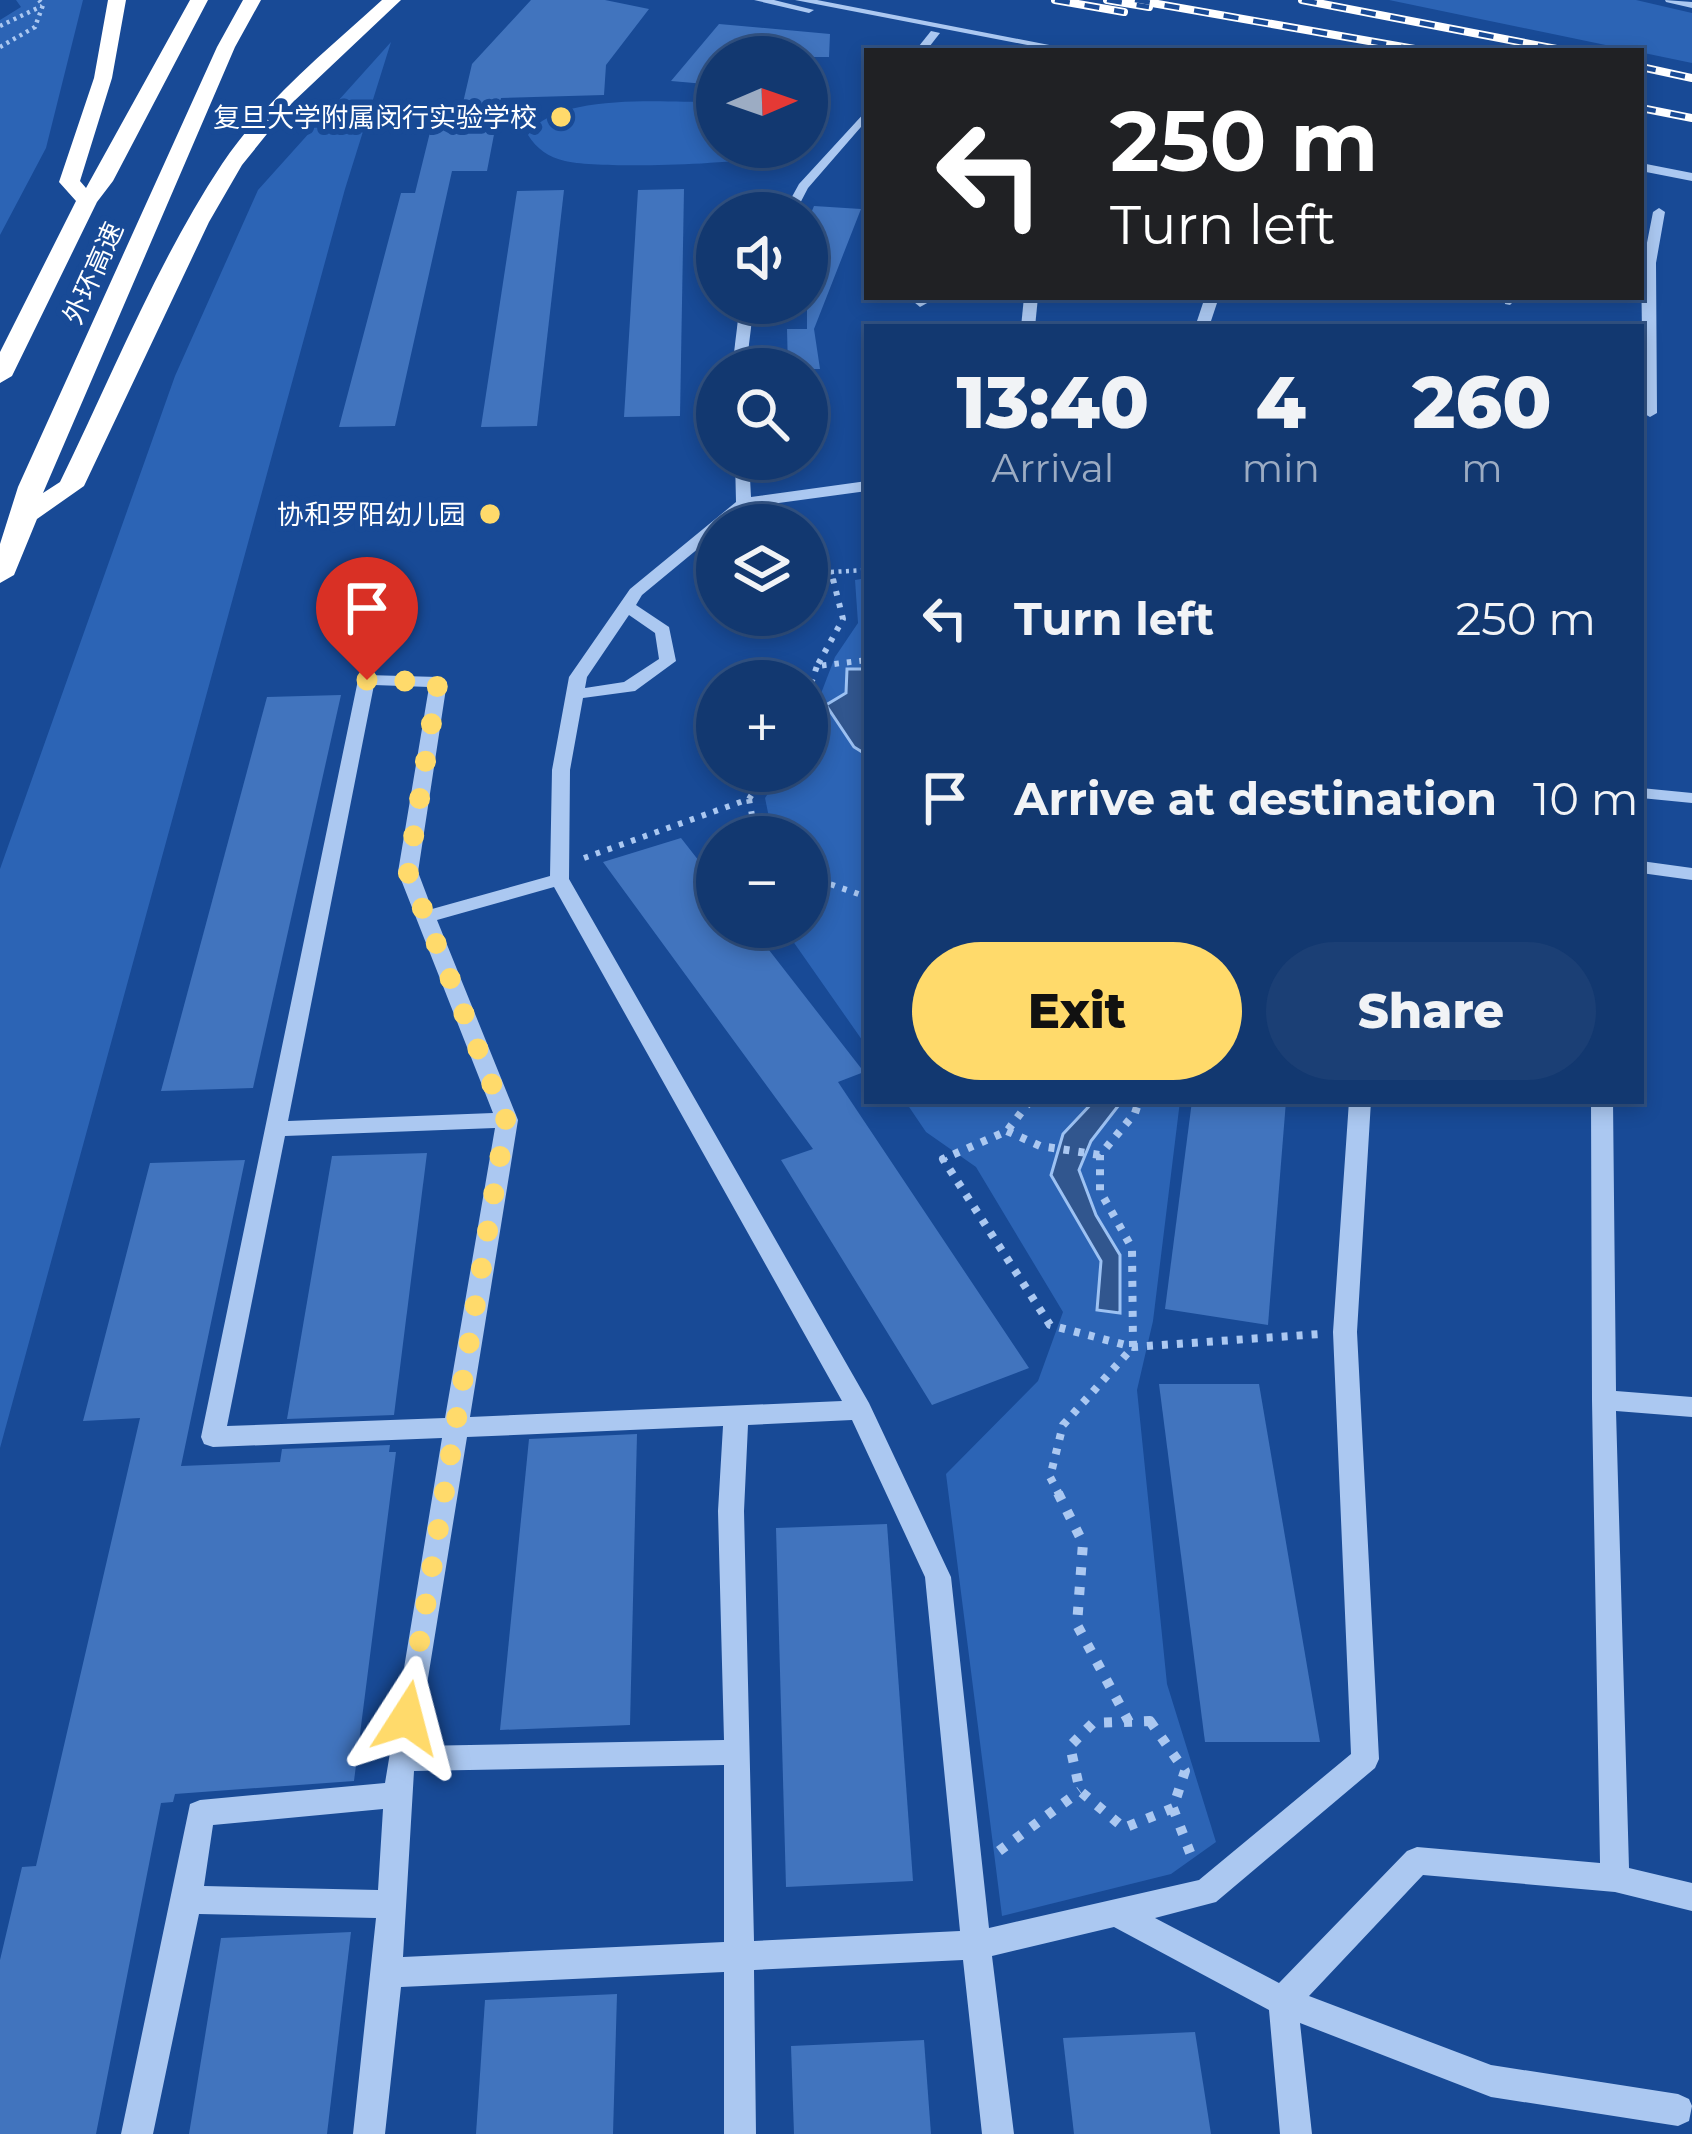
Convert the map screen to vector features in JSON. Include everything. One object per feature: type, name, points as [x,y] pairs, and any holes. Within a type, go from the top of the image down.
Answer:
[{"type":"highway","points":[[87,200],[69,182],[104,78],[117,0]]},
{"type":"highway","name":"外环高速","points":[[0,376],[87,200],[103,181],[170,46],[199,0]]},
{"type":"highway","name":"外环高速","points":[[0,575],[26,515],[31,487],[226,47],[252,0]]},
{"type":"highway","points":[[26,515],[71,486],[214,192],[249,140],[304,79],[392,0]]},
{"type":"highway","points":[[332,52],[404,0]]},
{"type":"street","points":[[759,0],[1012,48]]},
{"type":"street","points":[[800,0],[1060,48]]},
{"type":"street","points":[[1670,0],[1692,5]]},
{"type":"street","points":[[922,48],[935,33]]},
{"type":"street","points":[[800,192],[864,116]]},
{"type":"street","points":[[1644,162],[1692,168]]},
{"type":"street","points":[[1644,163],[1692,177]]},
{"type":"street","points":[[1650,413],[1646,262],[1659,212]]},
{"type":"street","points":[[743,480],[744,503],[864,486]]},
{"type":"street","points":[[696,542],[636,592],[578,677],[561,770],[559,872],[860,1410],[938,1577],[998,2134]]},
{"type":"street","points":[[575,694],[629,687],[668,661],[663,632],[627,606]]},
{"type":"street","points":[[370,2134],[387,1973],[400,1759],[455,1427],[506,1120],[408,872],[438,682],[367,680],[214,1438],[455,1427],[736,1416],[860,1410]]},
{"type":"street","points":[[1644,793],[1692,798]]},
{"type":"street","points":[[1644,867],[1692,874]]},
{"type":"street","points":[[426,917],[559,872]]},
{"type":"street","points":[[387,1973],[976,1945],[1206,1892],[1365,1759],[1345,1332],[1360,1104]]},
{"type":"street","points":[[1603,1104],[1615,1879]]},
{"type":"street","points":[[276,1129],[506,1120]]},
{"type":"street","points":[[1604,1400],[1692,1407]]},
{"type":"street","points":[[736,1416],[730,1511],[740,2134]]},
{"type":"street","points":[[400,1759],[737,1752]]},
{"type":"street","points":[[137,2134],[188,1900],[200,1813],[398,1795]]},
{"type":"street","points":[[1296,2134],[1282,2001],[1417,1861],[1615,1879],[1692,1898]]},
{"type":"street","points":[[188,1900],[391,1904]]},
{"type":"street","points":[[1116,1913],[1282,2001],[1490,2081],[1683,2118]]},
{"type":"path","points":[[0,26],[41,3]]},
{"type":"path","points":[[0,47],[35,27],[41,3]]},
{"type":"path","points":[[831,572],[864,569]]},
{"type":"path","points":[[821,660],[843,619],[828,570]]},
{"type":"path","points":[[828,665],[864,660]]},
{"type":"path","points":[[559,872],[748,799],[753,792]]},
{"type":"path","points":[[748,799],[752,816]]},
{"type":"path","points":[[828,883],[864,896]]},
{"type":"path","points":[[1028,1104],[1006,1131],[943,1159],[1050,1324],[1132,1347],[1345,1332]]},
{"type":"path","points":[[1130,1722],[1077,1625],[1083,1544],[1050,1477],[1063,1425],[1132,1347],[1132,1248],[1100,1191],[1100,1155],[1138,1104]]},
{"type":"path","points":[[1006,1131],[1040,1147],[1100,1155]]},
{"type":"path","points":[[1173,1808],[1124,1828],[1080,1791],[1070,1746],[1093,1723],[1150,1721],[1185,1771],[1173,1808],[1206,1892]]},
{"type":"path","points":[[969,1874],[1080,1791]]},
{"type":"shaded area","points":[[16,0],[83,0],[46,148],[0,235],[0,20],[21,7]]},
{"type":"shaded area","points":[[1389,0],[1636,0],[1692,13],[1692,63],[1644,53],[1644,48],[1620,48]]},
{"type":"shaded area","points":[[391,42],[345,189],[0,1448],[0,869],[175,376],[258,190]]},
{"type":"shaded area","points":[[643,101],[696,102],[696,164],[585,164],[544,152],[528,135],[542,121],[563,111]]},
{"type":"shaded area","points":[[864,578],[864,1043],[798,948],[828,948],[828,816],[769,816],[765,798],[769,792],[828,792],[828,675],[858,623],[855,580]]},
{"type":"shaded area","points":[[847,669],[864,669],[864,753],[854,747],[828,704],[846,693]]},
{"type":"shaded area","points":[[907,1104],[1180,1104],[1153,1321],[1137,1390],[1167,1684],[1216,1842],[1171,1874],[1002,1916],[946,1474],[1038,1381],[1063,1312],[976,1167],[926,1132]]},
{"type":"shaded area","points":[[1091,1104],[1120,1104],[1091,1141],[1079,1170],[1096,1215],[1120,1255],[1120,1313],[1097,1310],[1101,1261],[1051,1175],[1063,1134]]},
{"type":"building","points":[[531,0],[605,0],[649,9],[606,65],[604,95],[501,98],[487,171],[452,171],[395,426],[339,427],[401,193],[415,193],[436,108],[462,107],[472,64]]},
{"type":"building","points":[[719,24],[830,34],[829,57],[828,36],[709,36]]},
{"type":"building","points":[[696,51],[696,83],[671,81]]},
{"type":"building","points":[[684,189],[680,416],[624,417],[638,190]]},
{"type":"building","points":[[564,190],[537,426],[481,427],[517,191]]},
{"type":"building","points":[[828,207],[861,209],[828,293]]},
{"type":"building","points":[[807,324],[816,324],[817,348],[787,348],[787,329],[807,329]]},
{"type":"building","points":[[341,695],[253,1088],[161,1091],[267,697]]},
{"type":"building","points":[[681,838],[696,857],[696,948],[767,948],[864,1072],[838,1082],[1029,1368],[932,1405],[781,1160],[813,1149],[603,862]]},
{"type":"building","points":[[1192,1104],[1286,1104],[1268,1325],[1165,1309]]},
{"type":"building","points":[[427,1153],[394,1415],[287,1419],[332,1156]]},
{"type":"building","points":[[245,1160],[181,1466],[280,1462],[282,1449],[390,1445],[389,1452],[396,1452],[354,1781],[175,1794],[173,1802],[161,1803],[96,2134],[0,2134],[0,1960],[22,1867],[36,1866],[140,1418],[83,1421],[150,1163]]},
{"type":"building","points":[[1159,1384],[1259,1384],[1320,1742],[1205,1742]]},
{"type":"building","points":[[637,1434],[630,1725],[500,1730],[529,1439]]},
{"type":"building","points":[[887,1524],[913,1881],[786,1887],[776,1528]]},
{"type":"building","points":[[351,1932],[327,2134],[189,2134],[221,1938]]},
{"type":"building","points":[[617,1994],[613,2134],[476,2134],[485,2000]]},
{"type":"building","points":[[1195,2032],[1211,2134],[1074,2134],[1063,2038]]},
{"type":"building","points":[[924,2040],[931,2134],[794,2134],[791,2046]]},
{"type":"railway","points":[[1055,0],[1124,12]]},
{"type":"railway","points":[[1107,0],[1149,7]]},
{"type":"railway","points":[[1135,0],[1409,48]]},
{"type":"railway","points":[[1302,0],[1551,48]]},
{"type":"railway","points":[[1644,68],[1692,78]]},
{"type":"railway","points":[[1644,109],[1692,118]]},
{"type":"place","name":"复旦大学附属闵行实验学校","points":[[561,117]]},
{"type":"place","name":"协和罗阳幼儿园","points":[[490,514]]},
{"type":"route","points":[[367,680],[438,682],[408,872],[506,1120],[407,1718]]}]
